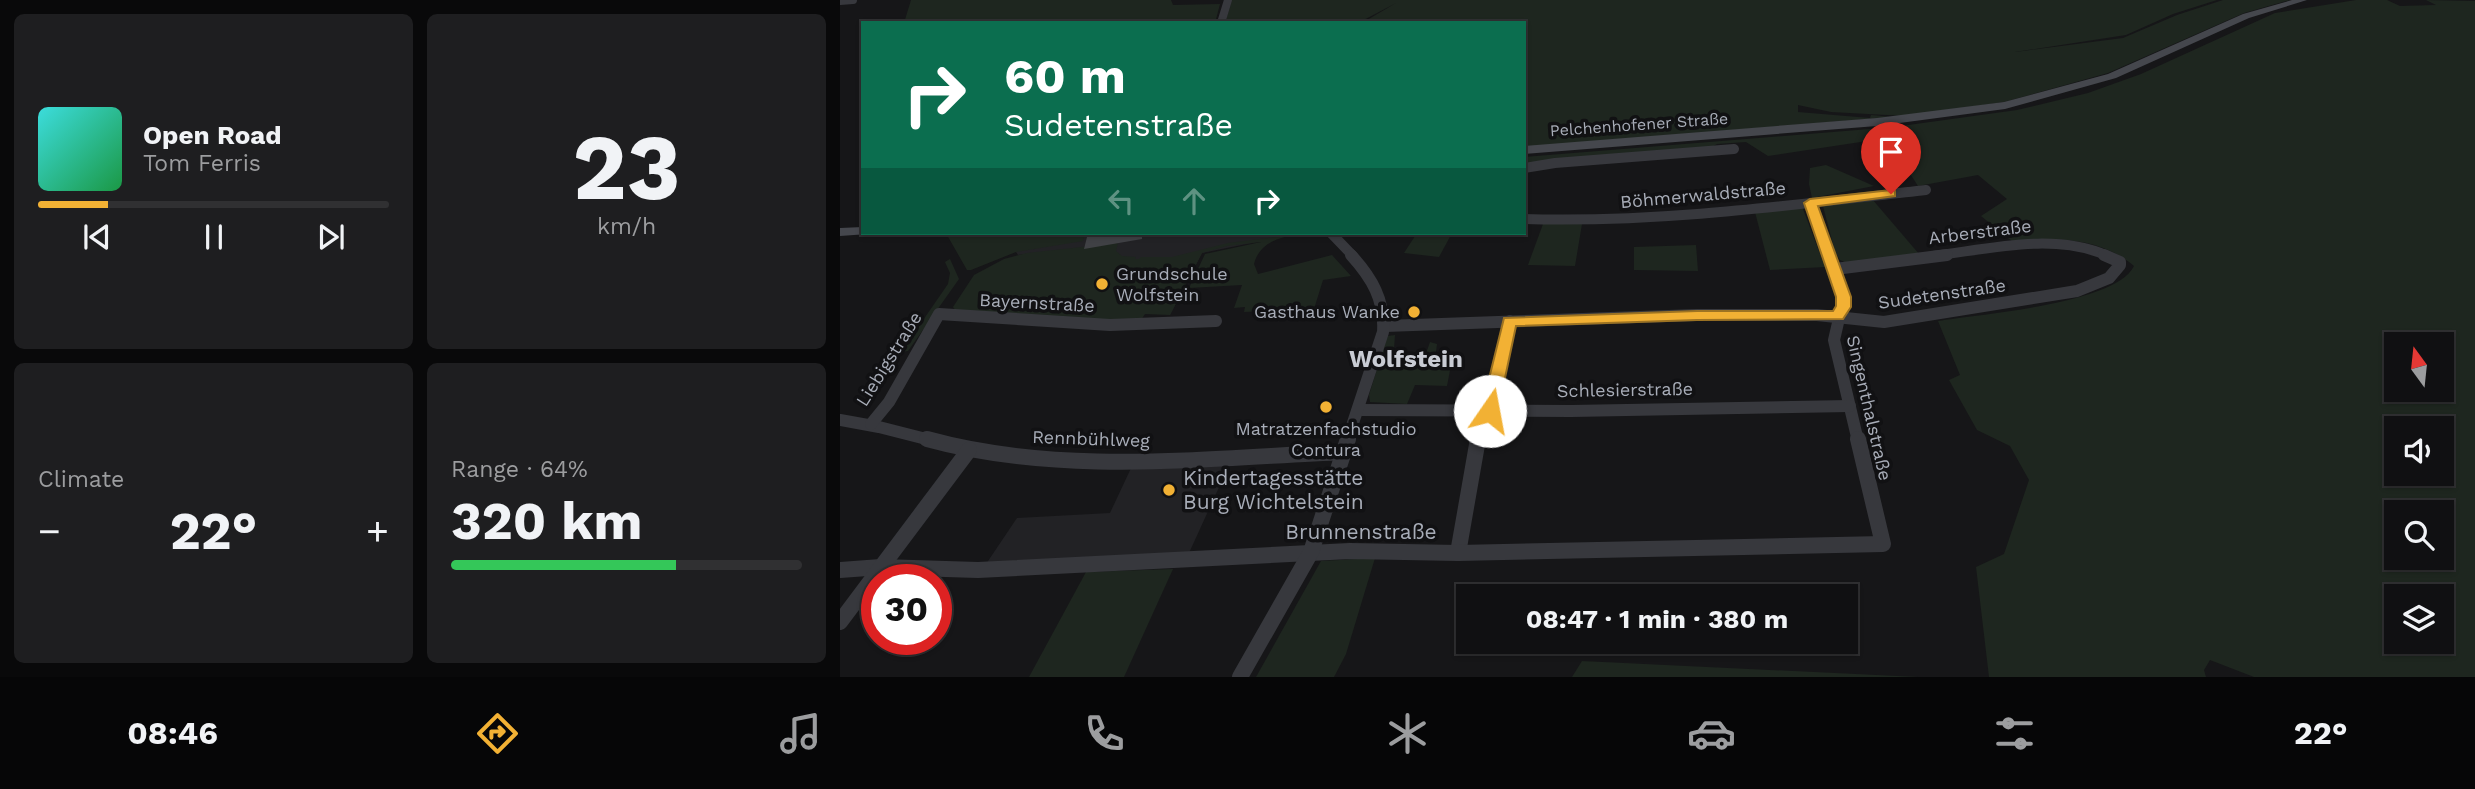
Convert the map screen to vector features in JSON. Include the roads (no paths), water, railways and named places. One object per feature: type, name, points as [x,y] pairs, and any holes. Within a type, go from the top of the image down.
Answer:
[{"type":"main road","name":"Pelchenhofener Straße","points":[[1526,150],[1927,116],[2020,102],[2112,76],[2246,16],[2302,0]]},
{"type":"main road","points":[[840,232],[861,231]]},
{"type":"street","points":[[840,1],[853,0]]},
{"type":"street","points":[[1222,21],[1228,0]]},
{"type":"street","points":[[1526,168],[1734,149]]},
{"type":"street","name":"Böhmerwaldstraße","points":[[1526,219],[1660,219],[1926,190]]},
{"type":"street","name":"Singenthalstraße","points":[[1810,203],[1836,269],[1845,303],[1833,327],[1834,340],[1883,544]]},
{"type":"street","points":[[1240,677],[1311,552],[1385,326],[1384,309],[1376,286],[1333,235]]},
{"type":"street","name":"Arberstraße","points":[[1836,269],[1988,248],[2054,242],[2069,243],[2104,253],[2120,261],[2120,269]]},
{"type":"street","name":"Sudetenstraße","points":[[1385,326],[1697,315],[1837,316],[1884,322],[2055,295],[2097,284],[2120,269]]},
{"type":"street","name":"Bayernstraße","points":[[939,314],[1110,324],[1216,321]]},
{"type":"street","name":"Liebigstraße","points":[[871,424],[889,402],[939,314]]},
{"type":"street","points":[[1458,553],[1486,411],[1510,321]]},
{"type":"street","name":"Schlesierstraße","points":[[1358,410],[1486,411],[1850,405]]},
{"type":"street","name":"Rennbühlweg","points":[[840,420],[871,424],[969,450],[1038,457],[1145,460],[1344,452]]},
{"type":"street","points":[[883,564],[969,450]]},
{"type":"street","name":"Brunnenstraße","points":[[952,569],[1311,552],[1458,553],[1883,544]]},
{"type":"street","name":"Brunnenstraße","points":[[840,570],[861,568]]},
{"type":"street","points":[[840,622],[861,594]]},
{"type":"place","name":"Grundschule Wolfstein","points":[[1102,284]]},
{"type":"place","name":"Gasthaus Wanke","points":[[1414,312]]},
{"type":"place","name":"Matratzenfachstudio Contura","points":[[1326,407]]},
{"type":"place","name":"Kindertagesstätte Burg Wichtelstein","points":[[1169,490]]},
{"type":"district","name":"Wolfstein","points":[[1406,359]]}]
